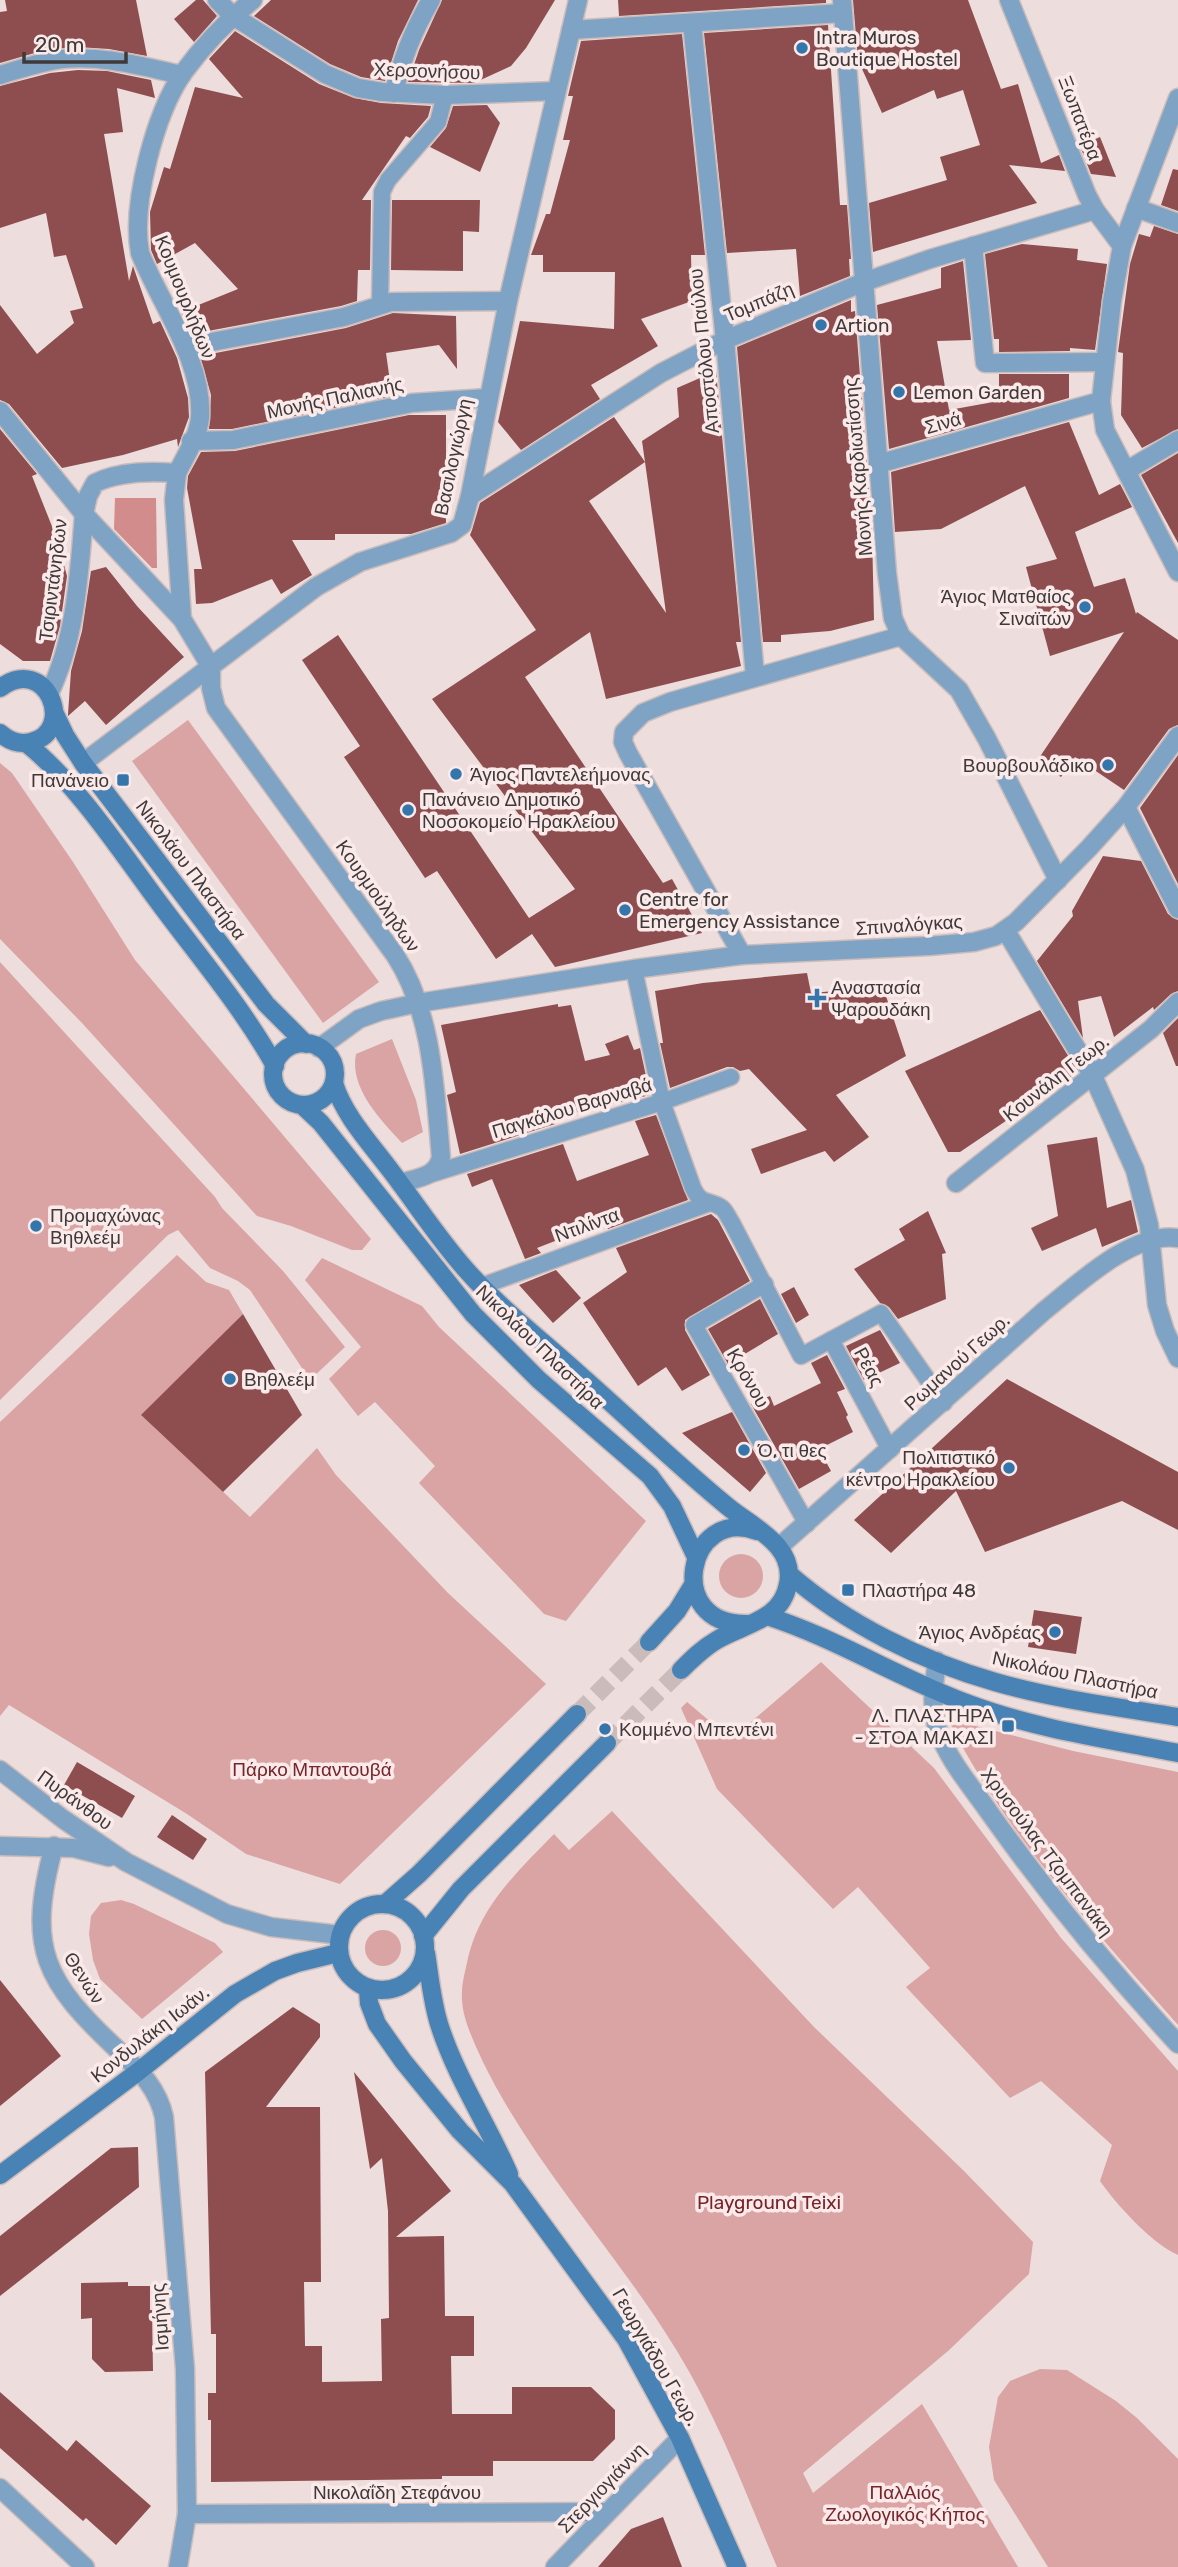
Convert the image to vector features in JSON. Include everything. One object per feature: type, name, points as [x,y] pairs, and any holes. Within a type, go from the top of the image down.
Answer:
[{"type":"main road","points":[[0,688],[8,676],[36,682],[52,703],[52,724],[45,734],[26,743],[12,741],[0,733]]},
{"type":"main road","name":"Νικολάου Πλαστήρα","points":[[52,703],[65,735],[83,763],[265,1004],[312,1046]]},
{"type":"main road","points":[[26,743],[62,777],[98,821],[247,1021],[275,1066]]},
{"type":"main road","points":[[292,1046],[312,1046],[333,1063],[334,1083],[321,1100],[302,1105],[289,1101],[279,1092],[274,1080],[275,1066],[292,1046]]},
{"type":"main road","name":"Νικολάου Πλαστήρα","points":[[334,1083],[341,1103],[437,1233],[482,1286],[664,1451],[779,1547]]},
{"type":"main road","name":"Νικολάου Πλαστήρα","points":[[302,1105],[321,1123],[474,1314],[555,1395],[650,1476],[672,1506],[696,1557]]},
{"type":"main road","points":[[762,1533],[740,1528],[724,1531],[705,1543],[696,1557],[693,1586],[701,1603],[715,1617],[735,1624],[762,1619],[823,1636],[934,1690],[1002,1715],[1074,1733],[1178,1753]]},
{"type":"main road","points":[[681,1670],[716,1640],[762,1619],[782,1601],[788,1588],[789,1574],[785,1555],[779,1547]]},
{"type":"main road","name":"Νικολάου Πλαστήρα","points":[[789,1574],[832,1607],[883,1636],[937,1661],[996,1682],[1025,1689],[1178,1717]]},
{"type":"main road","points":[[649,1642],[677,1611],[693,1586]]},
{"type":"main road","points":[[385,1904],[419,1874],[578,1714]]},
{"type":"main road","points":[[424,1939],[461,1889],[607,1743]]},
{"type":"main road","points":[[385,1904],[404,1909],[418,1923],[424,1939],[423,1961],[411,1979],[391,1990],[368,1989],[347,1975],[339,1944],[352,1915],[362,1908],[385,1904]]},
{"type":"main road","name":"Γεωργιάδου Γεωρ.","points":[[424,1939],[441,2032],[513,2184]]},
{"type":"main road","name":"Κονδυλάκη Ιωάν.","points":[[0,2175],[139,2071],[235,1994],[256,1981],[339,1944]]},
{"type":"main road","name":"Γεωργιάδου Γεωρ.","points":[[368,1989],[369,2003],[377,2024],[403,2061],[460,2131],[513,2184],[626,2339],[680,2438],[737,2567]]},
{"type":"street","name":"Χερσονήσου","points":[[217,0],[233,16],[335,80],[358,88],[445,95],[556,91]]},
{"type":"street","name":"Κουμουρλήδων","points":[[182,619],[183,600],[174,500],[177,473],[199,423],[199,410],[185,347],[147,270],[137,237],[139,200],[164,111],[182,75],[233,16],[253,0]]},
{"type":"street","points":[[394,93],[398,73],[431,0]]},
{"type":"street","name":"Βασιλογιώργη","points":[[83,763],[342,570],[425,543],[457,530],[463,522],[508,301],[578,0]]},
{"type":"street","name":"Ξωπατέρα","points":[[1009,0],[1095,210],[1124,238]]},
{"type":"street","points":[[570,30],[692,23],[843,7]]},
{"type":"street","name":"Μονής Καρδιωτίσσης","points":[[843,7],[878,464],[893,618],[901,636],[959,690],[982,729],[1058,880]]},
{"type":"street","name":"Αποστόλου Παύλου","points":[[692,23],[725,340],[755,676]]},
{"type":"street","points":[[0,75],[51,61],[81,58],[182,75]]},
{"type":"street","points":[[1178,98],[1124,238],[1104,362],[1101,401],[1105,430],[1178,572]]},
{"type":"street","points":[[1136,208],[1178,223]]},
{"type":"street","name":"Τομπάζη","points":[[470,496],[661,373],[725,340],[864,282],[1095,210]]},
{"type":"street","points":[[973,246],[985,363],[1104,362]]},
{"type":"street","points":[[185,347],[344,317],[380,304],[401,301],[508,301]]},
{"type":"street","name":"Μονής Παλιανής","points":[[191,441],[233,440],[412,403],[487,398]]},
{"type":"street","name":"Σινά","points":[[878,464],[1101,401]]},
{"type":"street","name":"Τσιριντάνηδων","points":[[0,411],[84,514],[69,641],[52,703]]},
{"type":"street","points":[[1126,471],[1178,440]]},
{"type":"street","points":[[84,514],[92,487],[101,480],[134,473],[177,473]]},
{"type":"street","name":"Κουρμούληδων","points":[[84,514],[182,619],[211,667],[211,688],[216,708],[406,973],[418,1003],[428,1048],[441,1157],[438,1167],[425,1176]]},
{"type":"street","points":[[742,955],[628,753],[623,736],[632,722],[643,713],[670,702],[901,636]]},
{"type":"street","points":[[1178,736],[1126,807],[1006,931],[1093,1076],[1135,1171],[1150,1239],[1157,1305],[1165,1331],[1178,1358]]},
{"type":"street","points":[[1126,807],[1178,909]]},
{"type":"street","name":"Σπιναλόγκας","points":[[312,1046],[359,1019],[418,1003],[742,955],[974,942],[1006,931]]},
{"type":"street","name":"Κουνάλη Γεωρ.","points":[[956,1183],[1151,1029],[1178,1002]]},
{"type":"street","points":[[400,1183],[425,1176]]},
{"type":"street","name":"Ρωμανού Γεωρ.","points":[[779,1547],[944,1403],[1044,1311],[1106,1264],[1150,1239],[1178,1238]]},
{"type":"street","name":"Χρυσούλας Τζομπανάκη","points":[[937,1661],[934,1690],[937,1727],[950,1757],[1069,1920],[1178,2044]]},
{"type":"street","name":"Πυράνθου","points":[[0,1770],[63,1819],[126,1862]]},
{"type":"street","points":[[0,1846],[54,1846],[93,1852],[126,1862],[216,1909],[250,1923],[339,1944]]},
{"type":"street","name":"Θενών","points":[[54,1846],[47,1870],[41,1913],[42,1942],[47,1963],[85,2020],[139,2071]]},
{"type":"street","name":"Ισμήνης","points":[[139,2071],[152,2086],[161,2106],[167,2138],[185,2369],[187,2514],[185,2540],[178,2567]]},
{"type":"street","name":"Στεργιογιάννη","points":[[555,2567],[680,2438]]},
{"type":"street","points":[[0,2488],[85,2567]]},
{"type":"street","name":"Νικολαΐδη Στεφάνου","points":[[187,2514],[607,2512]]},
{"type":"lane","points":[[380,304],[382,192],[388,180],[438,122],[445,95]]},
{"type":"lane","points":[[634,969],[662,1102],[696,1195],[707,1204],[722,1208],[765,1284],[801,1356],[881,1312],[944,1403]]},
{"type":"lane","name":"Παγκάλου Βαρναβά","points":[[425,1176],[662,1102],[731,1077]]},
{"type":"lane","name":"Ντιλίντα","points":[[482,1286],[707,1204]]},
{"type":"lane","name":"Κρόνου","points":[[765,1284],[694,1325],[807,1524]]},
{"type":"lane","name":"Ρέας","points":[[831,1340],[890,1450]]},
{"type":"green space","points":[[188,720],[379,982],[323,1023],[132,761]]},
{"type":"green space","points":[[0,763],[12,773],[73,862],[135,960],[371,1239],[362,1250],[352,1250],[257,1216],[82,1023],[0,939]]},
{"type":"green space","points":[[0,962],[215,1197],[222,1208],[283,1271],[345,1347],[310,1380],[250,1290],[238,1281],[210,1268],[178,1230],[168,1235],[0,1400]]},
{"type":"green space","points":[[392,1039],[416,1100],[423,1132],[402,1143],[368,1103],[357,1079],[355,1067],[356,1054]]},
{"type":"green space","name":"Πάρκο Μπαντουβά","points":[[177,1255],[206,1282],[229,1290],[243,1314],[142,1416],[250,1517],[317,1448],[336,1475],[448,1593],[546,1684],[340,1884],[246,1854],[187,1814],[9,1705],[0,1716],[0,1422]]},
{"type":"green space","points":[[322,1258],[422,1306],[439,1327],[646,1521],[566,1621],[544,1614],[419,1483],[435,1466],[375,1402],[358,1416],[329,1379],[361,1347],[305,1280]]},
{"type":"green space","points":[[741,1554],[750,1555],[757,1560],[762,1567],[762,1585],[757,1592],[750,1597],[741,1598],[732,1597],[725,1592],[720,1585],[719,1576],[720,1567],[725,1560],[732,1555]]},
{"type":"green space","points":[[821,1662],[934,1768],[1061,1938],[1178,2071],[1178,2255],[1146,2233],[1100,2181],[1112,2145],[1041,2081],[1010,2098],[906,1987],[930,1968],[858,1887],[833,1909],[717,1789],[681,1708],[687,1702],[731,1739]]},
{"type":"green space","points":[[968,1724],[1073,1751],[1178,1772],[1178,2025],[1055,1881],[998,1805],[951,1725]]},
{"type":"green space","points":[[612,1811],[814,2027],[963,2170],[1033,2242],[1029,2274],[948,2351],[803,2473],[813,2493],[922,2404],[1018,2567],[777,2567],[718,2430],[677,2351],[628,2278],[525,2136],[482,2060],[467,2023],[462,1995],[472,1943],[480,1925],[500,1892],[554,1834],[569,1850]]},
{"type":"green space","points":[[121,1900],[215,1943],[223,1952],[142,2019],[100,1979],[93,1960],[89,1934],[91,1916],[101,1903]]},
{"type":"green space","points":[[383,1930],[396,1935],[401,1948],[396,1961],[383,1966],[370,1961],[365,1948],[370,1935]]},
{"type":"green space","points":[[1040,2369],[1067,2370],[1116,2401],[1178,2459],[1178,2567],[1048,2567],[994,2480],[989,2447],[998,2397],[1010,2381]]},
{"type":"shaded area","points":[[115,498],[156,498],[157,568],[152,568],[114,529]]},
{"type":"building","points":[[5,0],[136,0],[147,56],[77,47],[45,50],[0,63],[0,12],[7,11]]},
{"type":"building","points":[[196,0],[203,0],[217,16],[194,42],[174,19]]},
{"type":"building","points":[[271,0],[418,0],[398,41],[385,81],[361,77],[330,64],[254,16]]},
{"type":"building","points":[[442,0],[555,0],[526,48],[511,66],[474,83],[408,82]]},
{"type":"building","points":[[618,0],[826,0],[826,3],[619,16]]},
{"type":"building","points":[[853,0],[968,0],[1001,89],[1018,84],[1041,163],[1059,155],[1065,171],[1009,165],[1037,203],[873,252],[869,203],[947,180],[940,157],[980,145],[963,90],[937,99],[934,90],[882,113],[858,60]]},
{"type":"building","points":[[828,25],[840,205],[847,205],[850,276],[800,296],[796,249],[727,253],[704,33]]},
{"type":"building","points":[[235,31],[319,84],[354,98],[381,103],[431,106],[428,117],[410,138],[406,136],[362,200],[371,200],[370,270],[358,270],[357,301],[192,334],[181,312],[238,289],[195,243],[157,264],[151,250],[150,212],[164,167],[170,169],[195,87],[243,98],[209,59]]},
{"type":"building","points":[[682,34],[705,255],[691,255],[692,301],[641,319],[658,346],[591,385],[600,399],[521,450],[498,422],[520,321],[614,329],[615,272],[543,272],[543,255],[531,255],[546,214],[550,214],[570,140],[563,140],[573,96],[568,96],[581,41]]},
{"type":"building","points":[[107,71],[151,80],[155,98],[117,88],[123,132],[104,134],[129,281],[133,266],[153,324],[160,321],[177,358],[188,398],[189,417],[178,447],[177,439],[123,455],[62,468],[9,404],[0,400],[0,305],[37,354],[74,323],[70,311],[83,308],[66,255],[54,257],[46,213],[0,228],[0,86],[50,73]]},
{"type":"building","points":[[487,105],[500,123],[480,172],[430,147],[446,128],[453,106]]},
{"type":"building","points":[[1100,137],[1116,177],[1091,174],[1080,146]]},
{"type":"building","points":[[1173,169],[1178,170],[1178,211],[1161,205]]},
{"type":"building","points":[[392,200],[480,200],[479,232],[463,231],[463,271],[391,270]]},
{"type":"building","points":[[1154,226],[1178,234],[1178,429],[1142,448],[1121,415],[1123,353],[1118,352],[1130,264],[1139,234],[1150,237]]},
{"type":"building","points":[[1022,244],[1078,249],[1077,260],[1107,264],[1095,350],[1070,348],[1070,351],[999,352],[999,339],[994,339],[985,254]]},
{"type":"building","points":[[963,261],[971,340],[937,341],[949,410],[999,401],[999,374],[1069,374],[1069,398],[889,449],[877,305],[941,288],[941,268]]},
{"type":"building","points":[[851,300],[851,312],[855,311],[872,533],[874,620],[830,631],[781,635],[781,642],[763,642],[737,347]]},
{"type":"building","points":[[393,313],[456,316],[457,369],[439,345],[386,353],[392,396],[232,429],[209,429],[211,395],[200,356],[346,328]]},
{"type":"building","points":[[716,371],[741,642],[736,642],[741,666],[606,699],[590,632],[525,677],[663,883],[672,879],[702,933],[555,967],[532,934],[496,959],[437,871],[425,878],[344,757],[360,746],[302,660],[338,635],[529,918],[575,889],[432,699],[536,630],[470,535],[480,503],[614,417],[645,462],[642,441],[679,417],[677,388]],"holes":[[[645,462],[666,613],[589,501]]]},
{"type":"building","points":[[409,415],[446,415],[446,523],[411,534],[335,534],[335,540],[292,540],[312,575],[281,594],[272,579],[212,603],[196,604],[194,569],[202,569],[187,488],[188,476],[201,452],[235,451]]},
{"type":"building","points":[[1069,422],[1099,495],[1120,484],[1132,507],[1075,532],[1094,587],[1125,578],[1136,614],[1137,612],[1178,640],[1178,725],[1169,729],[1124,790],[1075,757],[1061,777],[1037,761],[1124,632],[1050,656],[1026,567],[1057,559],[1025,486],[941,529],[895,532],[891,472]]},
{"type":"building","points":[[0,429],[37,474],[32,476],[57,539],[67,576],[60,626],[50,661],[23,661],[0,644]]},
{"type":"building","points":[[1178,453],[1178,543],[1141,475]]},
{"type":"building","points":[[106,567],[137,606],[184,657],[106,725],[85,701],[68,714],[71,671],[82,631],[91,571]]},
{"type":"building","points":[[1178,755],[1178,884],[1140,808]]},
{"type":"building","points":[[1103,856],[1141,861],[1168,914],[1178,920],[1178,991],[1114,1037],[1101,996],[1078,1001],[1083,1038],[1037,961],[1073,916],[1072,911]]},
{"type":"building","points":[[807,973],[811,993],[883,987],[906,1056],[836,1095],[869,1137],[834,1162],[825,1151],[761,1174],[751,1149],[807,1130],[749,1069],[740,1071],[727,1067],[670,1088],[660,1043],[663,1043],[655,991],[703,983]]},
{"type":"building","points":[[558,1004],[558,1007],[571,1005],[585,1061],[610,1055],[605,1044],[628,1035],[634,1050],[640,1048],[650,1095],[553,1118],[555,1124],[460,1154],[447,1095],[456,1092],[441,1025]]},
{"type":"building","points":[[1040,1010],[1075,1067],[1069,1071],[1072,1076],[960,1152],[948,1152],[905,1071]]},
{"type":"building","points":[[1178,1018],[1178,1066],[1176,1066],[1163,1033]]},
{"type":"building","points":[[656,1115],[688,1200],[608,1229],[604,1222],[537,1248],[541,1253],[525,1259],[492,1179],[472,1187],[467,1174],[563,1144],[577,1181],[649,1155],[635,1121]]},
{"type":"building","points":[[1097,1137],[1107,1208],[1131,1200],[1138,1232],[1102,1247],[1096,1228],[1042,1251],[1031,1228],[1058,1216],[1047,1145]]},
{"type":"building","points":[[928,1211],[946,1253],[942,1254],[946,1299],[898,1319],[889,1307],[880,1303],[854,1269],[905,1240],[899,1229]]},
{"type":"building","points":[[711,1214],[718,1220],[750,1281],[685,1320],[685,1330],[710,1375],[682,1391],[666,1367],[638,1386],[583,1303],[627,1272],[616,1248]]},
{"type":"building","points":[[556,1270],[581,1298],[553,1323],[519,1285]]},
{"type":"building","points":[[794,1287],[809,1315],[796,1323],[781,1294]]},
{"type":"building","points":[[760,1299],[778,1334],[728,1364],[708,1329]]},
{"type":"building","name":"Βηθλεέμ","points":[[243,1314],[302,1415],[223,1492],[141,1415]]},
{"type":"building","points":[[880,1330],[900,1363],[864,1380],[846,1346]]},
{"type":"building","points":[[827,1355],[845,1389],[837,1392],[853,1432],[819,1449],[831,1471],[799,1489],[751,1404],[770,1396],[774,1406],[821,1383],[811,1363]]},
{"type":"building","points":[[1007,1379],[1178,1472],[1178,1530],[1122,1501],[985,1552],[956,1491],[891,1553],[854,1520]]},
{"type":"building","points":[[732,1412],[766,1473],[750,1492],[682,1433]]},
{"type":"building","name":"Άγιος Ανδρέας","points":[[1034,1610],[1082,1617],[1076,1654],[1028,1647]]},
{"type":"building","points":[[77,1762],[135,1796],[122,1818],[64,1785]]},
{"type":"building","points":[[172,1815],[207,1839],[193,1860],[157,1837]]},
{"type":"building","points":[[0,1980],[61,2056],[0,2106]]},
{"type":"building","points":[[293,2007],[320,2024],[320,2037],[266,2107],[320,2107],[321,2282],[304,2282],[305,2346],[322,2346],[322,2382],[382,2381],[381,2319],[389,2318],[388,2211],[382,2158],[370,2169],[354,2072],[451,2191],[396,2237],[444,2236],[445,2316],[474,2316],[474,2356],[451,2356],[452,2414],[512,2414],[512,2387],[591,2387],[615,2410],[615,2439],[593,2461],[493,2461],[493,2476],[442,2476],[442,2479],[211,2482],[208,2393],[216,2393],[216,2334],[211,2334],[205,2072]]},
{"type":"building","points":[[138,2147],[139,2187],[0,2296],[0,2236],[111,2148]]},
{"type":"building","points":[[128,2282],[128,2286],[150,2286],[153,2371],[105,2372],[92,2359],[92,2318],[81,2319],[81,2283]]},
{"type":"building","points":[[0,2392],[67,2451],[76,2440],[151,2506],[116,2545],[86,2518],[83,2521],[0,2448]]},
{"type":"building","points":[[663,2517],[682,2567],[598,2567],[631,2529]]},
{"type":"tunnel","points":[[577,1714],[649,1642]]},
{"type":"tunnel","points":[[607,1743],[681,1670]]},
{"type":"place","name":"Intra Muros Boutique Hostel","points":[[802,48]]},
{"type":"place","name":"Artion","points":[[821,325]]},
{"type":"place","name":"Lemon Garden","points":[[899,392]]},
{"type":"place","name":"Άγιος Ματθαίος Σιναϊτών","points":[[1085,607]]},
{"type":"place","name":"Βουρβουλάδικο","points":[[1108,765]]},
{"type":"place","name":"Άγιος Παντελεήμονας","points":[[456,774]]},
{"type":"place","name":"Πανάνειο","points":[[123,780]]},
{"type":"place","name":"Πανάνειο Δημοτικό Νοσοκομείο Ηρακλείου","points":[[408,810]]},
{"type":"place","name":"Centre for Emergency Assistance","points":[[625,910]]},
{"type":"place","name":"Αναστασία Ψαρουδάκη","points":[[817,998]]},
{"type":"place","name":"Προμαχώνας Βηθλεέμ","points":[[36,1226]]},
{"type":"place","name":"Βηθλεέμ","points":[[230,1379]]},
{"type":"place","name":"Ό, τι θες","points":[[744,1450]]},
{"type":"place","name":"Πολιτιστικό κέντρο Ηρακλείου","points":[[1009,1468]]},
{"type":"place","name":"Πλαστήρα 48","points":[[848,1590]]},
{"type":"place","name":"Άγιος Ανδρέας","points":[[1055,1632]]},
{"type":"place","name":"Λ. ΠΛΑΣΤΗΡΑ - ΣΤΟΑ ΜΑΚΑΣΙ","points":[[1008,1726]]},
{"type":"place","name":"Κομμένο Μπεντένι","points":[[605,1729]]},
{"type":"park label","name":"Playground Teixi","points":[[769,2202]]},
{"type":"park label","name":"ΠαλΑιός Ζωολογικός Κήπος","points":[[905,2503]]}]
